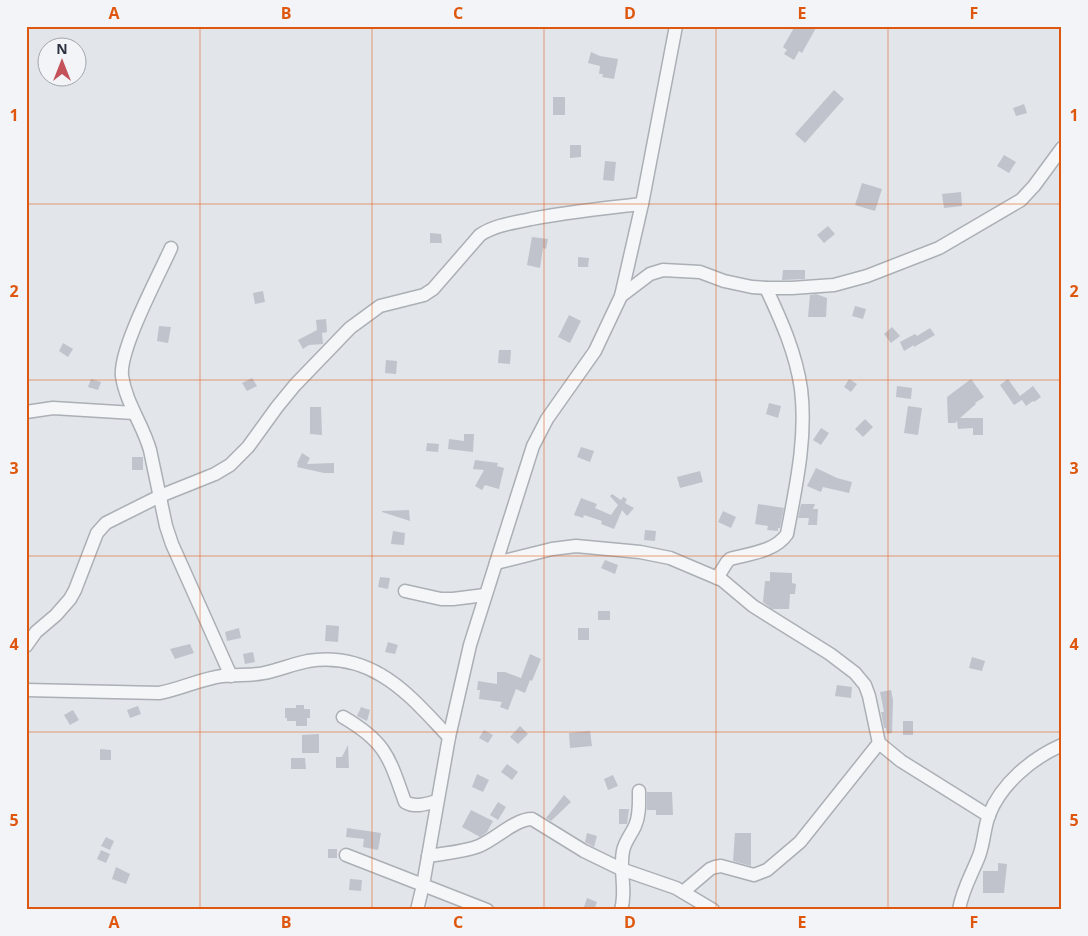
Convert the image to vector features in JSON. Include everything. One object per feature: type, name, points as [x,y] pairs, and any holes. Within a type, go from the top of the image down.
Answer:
[{"type":"street","points":[[417,910],[449,737],[470,646],[533,446],[547,419],[595,351],[620,296],[642,204],[676,26]]},
{"type":"street","points":[[620,296],[650,274],[663,270],[700,272],[724,281],[766,288],[834,285],[867,276],[930,252],[1025,197],[1062,148]]},
{"type":"street","points":[[26,646],[36,632],[56,615],[70,599],[97,533],[106,523],[160,496],[215,474],[230,465],[248,447],[295,385],[350,328],[380,306],[424,295],[433,289],[480,234],[503,225],[561,214],[642,204]]},
{"type":"street","points":[[171,248],[139,317],[123,359],[122,377],[134,413],[148,444],[166,526],[172,544],[231,676]]},
{"type":"street","points":[[717,578],[730,559],[764,550],[780,543],[784,539],[787,534],[801,457],[803,419],[801,389],[786,331],[766,288]]},
{"type":"street","points":[[26,412],[53,408],[134,413]]},
{"type":"street","points":[[496,563],[552,549],[576,546],[640,552],[670,558],[722,580],[753,606],[830,654],[855,673],[865,685],[869,696],[879,743],[901,761],[989,816]]},
{"type":"street","points":[[405,591],[447,599],[485,595]]},
{"type":"street","points":[[26,690],[159,693],[221,676],[261,674],[308,661],[342,660],[366,667],[383,676],[412,698],[449,737]]},
{"type":"street","points":[[343,717],[364,729],[387,755],[405,802],[410,805],[420,805],[437,801]]},
{"type":"street","points":[[683,892],[710,869],[715,867],[721,866],[754,875],[767,870],[800,842],[879,743]]},
{"type":"street","points":[[959,910],[965,888],[983,844],[989,816],[1004,790],[1020,772],[1042,755],[1062,745]]},
{"type":"street","points":[[622,910],[624,890],[621,869],[625,844],[639,814],[639,791]]},
{"type":"street","points":[[428,856],[478,846],[496,838],[522,821],[532,819],[584,851],[621,869],[658,881],[683,892],[712,910]]},
{"type":"street","points":[[346,855],[487,910]]},
{"type":"building","points":[[795,26],[817,26],[802,53],[799,51],[794,60],[784,54],[787,50],[783,47]]},
{"type":"building","points":[[591,52],[600,56],[618,59],[614,79],[602,77],[603,74],[599,74],[600,66],[588,63]]},
{"type":"building","points":[[834,90],[844,99],[805,143],[795,134]]},
{"type":"building","points":[[553,97],[565,97],[565,115],[553,115]]},
{"type":"building","points":[[1024,104],[1027,113],[1016,116],[1013,108]]},
{"type":"building","points":[[570,145],[581,145],[581,157],[570,158]]},
{"type":"building","points":[[1004,155],[1016,162],[1009,173],[997,166]]},
{"type":"building","points":[[605,161],[616,162],[614,181],[603,180]]},
{"type":"building","points":[[862,183],[882,189],[875,211],[855,205]]},
{"type":"building","points":[[961,192],[962,206],[944,208],[942,194]]},
{"type":"building","points":[[828,226],[835,234],[824,243],[817,235]]},
{"type":"building","points":[[430,233],[441,234],[442,243],[430,243]]},
{"type":"building","points":[[532,237],[548,239],[546,249],[543,248],[540,268],[527,265]]},
{"type":"building","points":[[578,257],[589,258],[588,267],[578,267]]},
{"type":"building","points":[[783,270],[805,270],[805,279],[782,280]]},
{"type":"building","points":[[263,291],[265,302],[255,304],[253,293]]},
{"type":"building","points":[[816,294],[827,298],[826,317],[808,317],[810,295]]},
{"type":"building","points":[[855,306],[866,309],[863,319],[852,316]]},
{"type":"building","points":[[569,315],[581,321],[570,343],[558,337]]},
{"type":"building","points":[[326,319],[327,332],[322,333],[323,344],[309,345],[303,349],[298,340],[317,330],[316,320]]},
{"type":"building","points":[[159,326],[171,327],[168,343],[157,341]]},
{"type":"building","points":[[892,327],[900,336],[891,343],[884,334]]},
{"type":"building","points":[[930,328],[935,335],[904,351],[900,342],[915,334],[917,336]]},
{"type":"building","points":[[63,343],[73,349],[68,357],[59,351]]},
{"type":"building","points":[[499,350],[511,350],[510,364],[498,363]]},
{"type":"building","points":[[386,360],[397,361],[396,374],[385,373]]},
{"type":"building","points":[[252,378],[257,386],[247,391],[242,383]]},
{"type":"building","points":[[91,379],[101,382],[98,390],[88,387]]},
{"type":"building","points":[[849,379],[857,384],[851,392],[844,387]]},
{"type":"building","points":[[971,379],[984,397],[960,418],[983,418],[983,435],[973,435],[973,428],[958,429],[957,421],[955,423],[948,423],[947,397]]},
{"type":"building","points":[[1008,379],[1020,396],[1033,386],[1041,397],[1026,406],[1022,400],[1014,405],[1000,385]]},
{"type":"building","points":[[897,386],[912,388],[911,399],[896,397]]},
{"type":"building","points":[[769,403],[781,406],[778,418],[766,414]]},
{"type":"building","points":[[908,406],[922,408],[918,435],[904,433]]},
{"type":"building","points":[[310,407],[321,407],[322,435],[310,434]]},
{"type":"building","points":[[865,419],[873,427],[863,437],[855,429]]},
{"type":"building","points":[[821,428],[829,433],[821,445],[813,440]]},
{"type":"building","points":[[464,434],[474,434],[473,452],[448,449],[449,439],[464,441]]},
{"type":"building","points":[[427,443],[439,444],[438,452],[426,451]]},
{"type":"building","points":[[581,447],[594,451],[590,462],[577,457]]},
{"type":"building","points":[[302,453],[310,458],[307,464],[334,463],[334,473],[324,473],[297,467]]},
{"type":"building","points":[[132,457],[143,457],[143,470],[132,470]]},
{"type":"building","points":[[475,460],[498,463],[497,466],[504,468],[499,489],[485,485],[482,490],[475,486],[484,470],[473,469]]},
{"type":"building","points":[[816,468],[837,478],[852,482],[849,493],[823,487],[821,492],[807,486]]},
{"type":"building","points":[[700,471],[703,482],[680,488],[677,477]]},
{"type":"building","points":[[612,494],[621,500],[623,497],[627,499],[625,503],[634,508],[627,516],[622,510],[614,529],[601,524],[602,521],[584,515],[583,518],[574,515],[581,498],[597,504],[595,508],[611,515],[618,505],[610,496]]},
{"type":"building","points":[[758,504],[784,508],[778,531],[767,530],[768,526],[755,524]]},
{"type":"building","points":[[801,504],[815,504],[813,509],[818,509],[817,525],[808,525],[809,518],[798,518]]},
{"type":"building","points":[[409,510],[410,521],[382,512],[382,511]]},
{"type":"building","points":[[723,511],[736,517],[731,528],[718,522]]},
{"type":"building","points":[[645,530],[656,531],[655,541],[644,540]]},
{"type":"building","points":[[393,531],[405,533],[404,545],[391,544]]},
{"type":"building","points":[[605,560],[618,565],[615,574],[601,568]]},
{"type":"building","points":[[770,572],[792,573],[792,583],[796,584],[795,594],[790,594],[789,609],[772,609],[763,602],[765,581],[770,581]]},
{"type":"building","points":[[380,577],[390,578],[388,589],[378,587]]},
{"type":"building","points":[[598,611],[610,611],[610,620],[598,620]]},
{"type":"building","points":[[326,625],[339,626],[338,642],[325,641]]},
{"type":"building","points":[[239,628],[241,638],[227,641],[225,632]]},
{"type":"building","points":[[578,628],[589,628],[589,640],[578,640]]},
{"type":"building","points":[[388,642],[398,645],[395,654],[385,652]]},
{"type":"building","points":[[190,644],[194,653],[175,659],[170,649]]},
{"type":"building","points":[[253,652],[255,662],[245,664],[243,654]]},
{"type":"building","points":[[530,654],[541,659],[525,693],[516,689],[508,710],[500,707],[502,702],[479,699],[478,681],[497,684],[497,672],[505,672],[521,678]]},
{"type":"building","points":[[972,657],[985,661],[982,671],[969,668]]},
{"type":"building","points":[[837,685],[852,687],[851,698],[835,696]]},
{"type":"building","points":[[891,690],[893,700],[892,733],[887,734],[881,712],[884,712],[880,692]]},
{"type":"building","points":[[296,705],[304,705],[304,709],[310,709],[310,718],[307,718],[307,726],[296,726],[296,721],[287,721],[287,718],[285,718],[285,708],[296,708]]},
{"type":"building","points":[[138,706],[141,714],[130,718],[127,710]]},
{"type":"building","points":[[361,707],[370,710],[367,721],[357,716]]},
{"type":"building","points":[[73,710],[79,720],[70,725],[64,715]]},
{"type":"building","points":[[903,721],[913,721],[913,735],[903,735]]},
{"type":"building","points":[[520,726],[528,734],[518,744],[510,737]]},
{"type":"building","points":[[484,730],[493,735],[488,743],[479,738]]},
{"type":"building","points":[[590,731],[592,746],[570,748],[569,733]]},
{"type":"building","points":[[319,734],[319,753],[302,753],[302,735]]},
{"type":"building","points":[[348,745],[349,768],[336,768],[336,757],[342,757]]},
{"type":"building","points":[[100,749],[111,750],[111,760],[100,760]]},
{"type":"building","points":[[291,758],[305,758],[306,769],[291,769]]},
{"type":"building","points":[[507,764],[518,772],[512,780],[501,772]]},
{"type":"building","points":[[477,774],[489,780],[483,792],[472,787]]},
{"type":"building","points":[[613,775],[618,786],[608,790],[604,779]]},
{"type":"building","points":[[647,792],[672,792],[673,815],[656,815],[656,810],[647,810]]},
{"type":"building","points":[[564,795],[571,802],[551,821],[546,818]]},
{"type":"building","points":[[498,802],[506,807],[498,820],[490,815]]},
{"type":"building","points":[[619,809],[629,809],[627,824],[619,824]]},
{"type":"building","points":[[471,810],[493,821],[487,832],[480,837],[462,827]]},
{"type":"building","points":[[347,828],[381,833],[378,850],[363,847],[364,839],[346,837]]},
{"type":"building","points":[[587,833],[597,836],[594,847],[585,842]]},
{"type":"building","points":[[735,833],[751,833],[751,866],[733,861]]},
{"type":"building","points":[[106,837],[114,841],[110,850],[101,846]]},
{"type":"building","points":[[328,849],[337,849],[337,858],[328,858]]},
{"type":"building","points":[[101,850],[110,854],[106,863],[97,859]]},
{"type":"building","points":[[998,863],[1007,864],[1004,893],[983,893],[983,871],[998,871]]},
{"type":"building","points":[[116,867],[130,874],[126,884],[112,879]]},
{"type":"building","points":[[350,879],[362,880],[361,891],[349,890]]},
{"type":"building","points":[[587,898],[597,902],[594,910],[583,910]]}]
